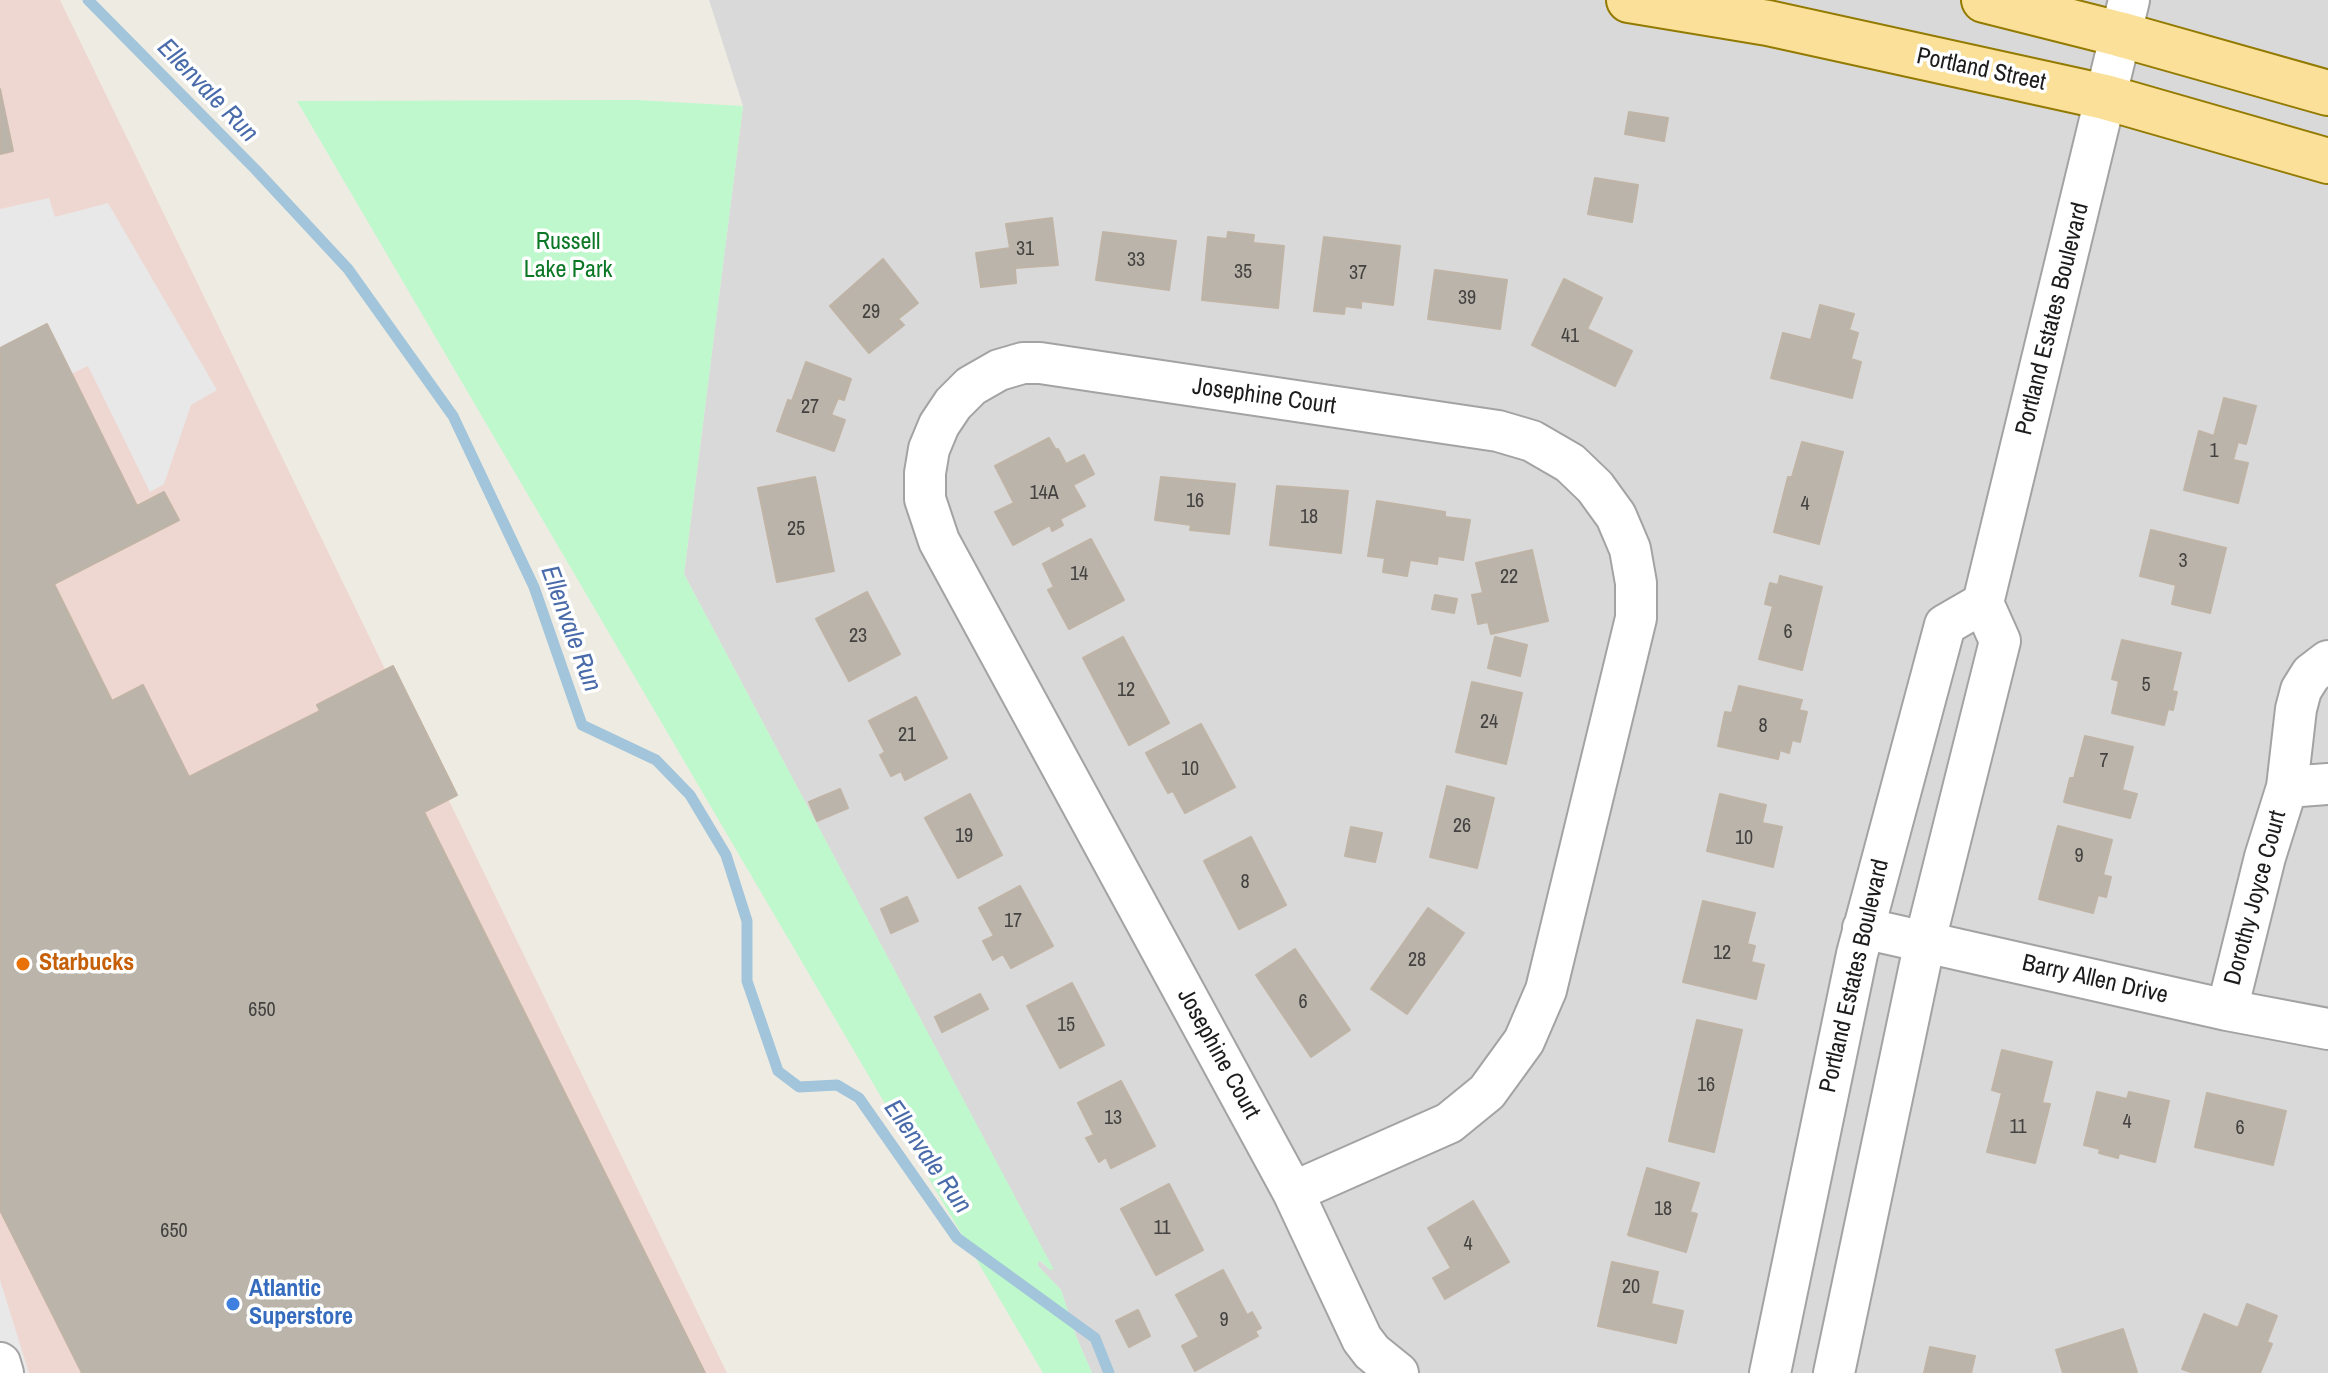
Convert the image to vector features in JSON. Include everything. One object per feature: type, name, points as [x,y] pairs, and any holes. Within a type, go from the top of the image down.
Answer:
[{"type":"main road","name":"Portland Street","points":[[1629,0],[1768,23],[2105,97],[2328,161]]},
{"type":"main road","points":[[1984,0],[2124,17],[2220,64],[2328,93]]},
{"type":"street","name":"Portland Estates Boulevard","points":[[1770,1373],[1863,928],[1945,625],[1983,603],[2124,17]]},
{"type":"street","name":"Josephine Court","points":[[1293,1192],[1449,1123],[1487,1092],[1524,1041],[1537,1015],[1549,978],[1636,618],[1636,583],[1630,549],[1616,516],[1595,487],[1570,463],[1532,441],[1498,431],[1040,363],[1023,363],[999,370],[971,386],[953,404],[939,425],[929,449],[925,499],[939,541],[1293,1192],[1362,1339],[1372,1352],[1398,1373]]},
{"type":"street","points":[[1834,1373],[1925,941],[2000,641],[1983,603]]},
{"type":"street","name":"Dorothy Joyce Court","points":[[2227,1010],[2265,857],[2287,787],[2301,690],[2311,674],[2328,661]]},
{"type":"street","name":"Dorothy Joyce Court","points":[[2287,787],[2328,784]]},
{"type":"street","name":"Barry Allen Drive","points":[[1863,928],[2227,1010],[2328,1029]]},
{"type":"street","points":[[0,1363],[3,1373]]},
{"type":"shaded area","points":[[0,0],[60,0],[727,1373],[0,1373]]},
{"type":"shaded area","points":[[709,0],[2328,0],[2328,1373],[1092,1373],[1061,1290],[1037,1262],[1053,1269],[684,574],[743,106]]},
{"type":"shaded area","points":[[49,198],[55,217],[108,203],[217,390],[191,405],[164,484],[150,492],[88,366],[62,378],[0,356],[0,209]]},
{"type":"shaded area","points":[[0,1280],[29,1373],[0,1373]]},
{"type":"green space","name":"Russell Lake Park","points":[[637,100],[743,106],[684,574],[1054,1270],[1038,1262],[1038,1266],[1061,1290],[1092,1373],[1043,1373],[297,101]]},
{"type":"building","points":[[0,89],[13,151],[0,154]]},
{"type":"building","points":[[1629,112],[1668,118],[1664,141],[1625,134]]},
{"type":"building","points":[[1595,178],[1638,185],[1632,222],[1588,214]]},
{"type":"building","points":[[1052,218],[1058,265],[1015,268],[1016,283],[981,287],[976,253],[1010,248],[1006,224]]},
{"type":"building","points":[[1103,232],[1176,241],[1169,290],[1096,280]]},
{"type":"building","points":[[1228,232],[1254,235],[1253,243],[1284,246],[1278,308],[1202,300],[1208,237],[1227,239]]},
{"type":"building","points":[[1324,237],[1400,246],[1393,305],[1361,301],[1361,308],[1345,306],[1344,314],[1314,311]]},
{"type":"building","points":[[883,259],[918,303],[898,319],[904,325],[869,353],[830,306]]},
{"type":"building","points":[[1435,270],[1507,280],[1500,329],[1428,319]]},
{"type":"building","points":[[1564,279],[1602,298],[1587,329],[1632,351],[1615,386],[1532,345]]},
{"type":"building","points":[[1820,305],[1854,314],[1849,330],[1858,333],[1851,359],[1861,362],[1852,398],[1771,378],[1783,333],[1811,340]]},
{"type":"building","points":[[47,324],[137,506],[164,492],[179,520],[54,584],[112,701],[143,685],[189,777],[320,711],[317,705],[393,666],[457,795],[424,812],[705,1373],[82,1373],[0,1210],[0,348]]},
{"type":"building","points":[[806,362],[851,379],[844,400],[838,398],[831,415],[845,420],[834,451],[777,431]]},
{"type":"building","points":[[2224,398],[2256,406],[2246,444],[2238,442],[2233,460],[2248,463],[2238,503],[2184,490],[2199,431],[2214,436]]},
{"type":"building","points":[[1049,438],[1058,449],[1064,465],[1084,455],[1094,474],[1073,485],[1085,506],[1060,519],[1063,525],[1052,531],[1050,525],[1013,545],[995,512],[1014,503],[995,466]]},
{"type":"building","points":[[1802,442],[1843,452],[1819,544],[1774,532],[1788,477],[1792,477]]},
{"type":"building","points":[[815,477],[834,571],[777,582],[758,488]]},
{"type":"building","points":[[1161,477],[1235,484],[1229,534],[1190,530],[1191,525],[1155,520]]},
{"type":"building","points":[[1277,486],[1348,491],[1341,553],[1270,545]]},
{"type":"building","points":[[1377,501],[1445,512],[1445,517],[1470,520],[1463,560],[1438,556],[1437,564],[1410,560],[1407,576],[1383,572],[1385,558],[1368,556]]},
{"type":"building","points":[[2151,530],[2226,548],[2210,613],[2172,604],[2176,585],[2140,576]]},
{"type":"building","points":[[1091,539],[1124,600],[1069,629],[1048,590],[1054,587],[1043,564]]},
{"type":"building","points":[[1532,550],[1548,621],[1491,634],[1488,622],[1478,624],[1472,595],[1483,593],[1476,563]]},
{"type":"building","points":[[1780,576],[1822,587],[1802,670],[1759,659],[1773,606],[1765,604],[1770,583],[1778,585]]},
{"type":"building","points":[[867,592],[900,654],[849,681],[816,619]]},
{"type":"building","points":[[1435,595],[1457,599],[1454,613],[1432,609]]},
{"type":"building","points":[[1123,637],[1169,723],[1129,745],[1083,658]]},
{"type":"building","points":[[1495,637],[1527,645],[1520,676],[1488,668]]},
{"type":"building","points":[[2122,640],[2181,653],[2172,691],[2177,692],[2173,710],[2168,709],[2164,725],[2112,713],[2119,681],[2112,679]]},
{"type":"building","points":[[1472,682],[1522,693],[1506,764],[1456,752]]},
{"type":"building","points":[[1739,686],[1802,700],[1799,710],[1807,712],[1800,742],[1792,740],[1789,753],[1780,750],[1778,759],[1718,746],[1725,712],[1732,713]]},
{"type":"building","points":[[916,697],[947,758],[905,780],[901,771],[891,776],[880,755],[885,752],[869,721]]},
{"type":"building","points":[[1201,724],[1235,787],[1185,813],[1173,791],[1168,793],[1146,753]]},
{"type":"building","points":[[2085,736],[2133,747],[2122,790],[2137,794],[2130,818],[2064,802]]},
{"type":"building","points":[[1447,786],[1494,798],[1477,868],[1430,857]]},
{"type":"building","points":[[840,789],[848,808],[817,821],[809,802]]},
{"type":"building","points":[[970,794],[1002,855],[958,878],[925,818]]},
{"type":"building","points":[[1720,794],[1766,805],[1762,823],[1782,827],[1773,867],[1707,851]]},
{"type":"building","points":[[2058,826],[2112,840],[2103,875],[2111,877],[2106,897],[2098,895],[2093,913],[2039,899]]},
{"type":"building","points":[[1351,827],[1382,833],[1375,862],[1345,856]]},
{"type":"building","points":[[1251,837],[1286,905],[1239,929],[1204,861]]},
{"type":"building","points":[[1020,886],[1053,946],[1011,968],[1003,954],[993,960],[983,941],[994,936],[979,908]]},
{"type":"building","points":[[907,897],[918,921],[891,933],[881,909]]},
{"type":"building","points":[[1703,901],[1755,913],[1747,944],[1755,946],[1751,962],[1764,965],[1756,999],[1683,982]]},
{"type":"building","points":[[1428,908],[1464,933],[1407,1014],[1371,989]]},
{"type":"building","points":[[1295,949],[1350,1030],[1311,1057],[1256,975]]},
{"type":"building","points":[[1072,983],[1104,1045],[1060,1068],[1027,1006]]},
{"type":"building","points":[[980,994],[988,1009],[942,1032],[935,1017]]},
{"type":"building","points":[[1697,1020],[1742,1030],[1714,1152],[1669,1141]]},
{"type":"building","points":[[2002,1050],[2052,1062],[2042,1103],[2050,1104],[2035,1163],[1987,1152],[2002,1093],[1992,1090]]},
{"type":"building","points":[[1121,1081],[1155,1146],[1111,1168],[1106,1157],[1099,1162],[1086,1138],[1094,1135],[1078,1103]]},
{"type":"building","points":[[2097,1092],[2127,1099],[2129,1092],[2169,1101],[2155,1162],[2119,1153],[2118,1158],[2084,1145]]},
{"type":"building","points":[[2207,1093],[2286,1111],[2273,1165],[2195,1147]]},
{"type":"building","points":[[1647,1168],[1699,1183],[1690,1212],[1697,1214],[1686,1252],[1628,1235]]},
{"type":"building","points":[[1169,1184],[1203,1250],[1156,1275],[1121,1209]]},
{"type":"building","points":[[1473,1201],[1509,1262],[1445,1299],[1433,1278],[1451,1268],[1428,1228]]},
{"type":"building","points":[[1612,1262],[1658,1272],[1651,1304],[1683,1311],[1676,1343],[1598,1326]]},
{"type":"building","points":[[1223,1270],[1247,1315],[1252,1312],[1261,1328],[1255,1331],[1258,1336],[1195,1371],[1182,1346],[1199,1337],[1176,1295]]},
{"type":"building","points":[[2247,1304],[2277,1316],[2267,1342],[2272,1344],[2260,1373],[2193,1373],[2182,1369],[2204,1314],[2238,1328]]},
{"type":"building","points":[[1138,1310],[1150,1336],[1129,1347],[1116,1321]]},
{"type":"building","points":[[2123,1329],[2137,1372],[2063,1373],[2056,1350]]},
{"type":"building","points":[[1930,1347],[1975,1356],[1971,1373],[1924,1373]]},
{"type":"waterway","name":"Ellenvale Run","points":[[88,0],[256,170],[348,269],[453,416],[534,587],[582,725],[656,760],[690,795],[726,855],[747,921],[747,981],[778,1071],[799,1087],[837,1085],[859,1098],[957,1238],[1095,1338],[1109,1373]]},
{"type":"place","name":"Starbucks","points":[[23,964]]},
{"type":"place","name":"Atlantic Superstore","points":[[233,1304]]}]
